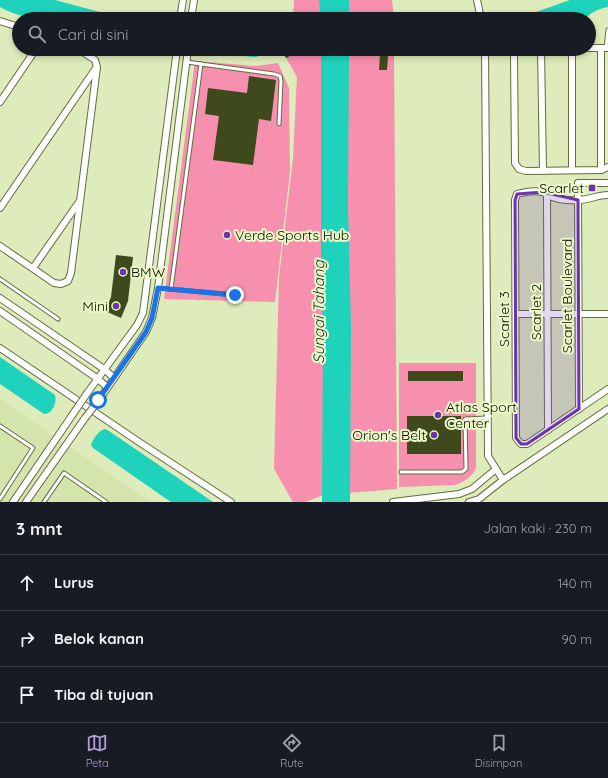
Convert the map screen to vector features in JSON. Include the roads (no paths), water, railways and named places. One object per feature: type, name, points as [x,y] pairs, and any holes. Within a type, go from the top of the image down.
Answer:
[{"type":"street","points":[[181,12],[183,0]]},
{"type":"street","points":[[193,12],[194,0]]},
{"type":"street","points":[[477,0],[480,12]]},
{"type":"street","points":[[0,21],[12,26]]},
{"type":"street","points":[[601,170],[605,48]]},
{"type":"street","points":[[0,102],[31,56]]},
{"type":"street","points":[[0,246],[54,283],[61,284],[68,281],[71,273],[97,67],[95,60],[89,56]]},
{"type":"street","points":[[13,502],[104,369],[137,324],[143,313],[176,56]]},
{"type":"street","points":[[26,502],[146,332],[152,318],[158,288],[187,56]]},
{"type":"street","points":[[485,56],[488,456],[503,480]]},
{"type":"street","points":[[514,56],[515,163],[519,169],[526,171],[601,170],[608,167]]},
{"type":"street","points":[[542,56],[542,171]]},
{"type":"street","points":[[572,56],[572,170]]},
{"type":"street","points":[[0,208],[97,67]]},
{"type":"street","name":"Scarlet Boulevard","points":[[579,409],[578,183],[608,183]]},
{"type":"street","name":"Scarlet 3","points":[[548,195],[543,192],[523,192],[517,194],[516,200],[516,438],[521,444],[527,444],[548,430]]},
{"type":"street","points":[[548,195],[565,200],[590,199],[600,195],[608,195]]},
{"type":"street","name":"Scarlet 2","points":[[548,195],[548,430]]},
{"type":"street","points":[[33,268],[80,200]]},
{"type":"street","points":[[0,298],[104,369],[114,378]]},
{"type":"street","points":[[0,312],[98,379],[107,387]]},
{"type":"street","points":[[516,314],[608,314]]},
{"type":"street","points":[[0,348],[231,502]]},
{"type":"street","points":[[548,430],[608,389]]},
{"type":"street","points":[[469,502],[479,499],[503,480],[608,409]]},
{"type":"street","points":[[393,502],[459,494],[472,489],[496,469]]},
{"type":"lane","points":[[605,48],[608,30]]},
{"type":"lane","points":[[187,62],[280,76],[279,124]]},
{"type":"lane","points":[[171,289],[201,64]]},
{"type":"lane","points":[[0,279],[58,319]]},
{"type":"lane","points":[[158,288],[235,295]]},
{"type":"lane","points":[[401,472],[462,472],[466,469],[465,419],[487,418]]},
{"type":"lane","points":[[0,426],[33,448],[0,499]]},
{"type":"lane","points":[[44,502],[64,473],[101,501],[106,502]]},
{"type":"water","points":[[0,0],[55,0],[100,12],[12,12],[0,7]]},
{"type":"water","points":[[319,0],[349,0],[349,12],[320,12]]},
{"type":"water","points":[[570,0],[608,0],[608,7],[593,12],[536,12]]},
{"type":"water","points":[[321,56],[349,56],[348,206],[351,327],[350,502],[322,502],[323,336],[321,259]]},
{"type":"water","points":[[0,357],[55,395],[55,404],[50,412],[44,414],[0,384]]},
{"type":"water","points":[[105,429],[213,502],[171,502],[93,448],[91,445],[98,433]]},
{"type":"place","name":"Scarlet","points":[[592,188]]},
{"type":"place","name":"Verde Sports Hub","points":[[227,235]]},
{"type":"place","name":"BMW","points":[[123,272]]},
{"type":"place","name":"Mini","points":[[116,306]]},
{"type":"place","name":"Atlas Sport Center","points":[[438,415]]},
{"type":"place","name":"Orion's Belt","points":[[434,435]]},
{"type":"water label","name":"Sungai Tahang","points":[[318,312]]}]
